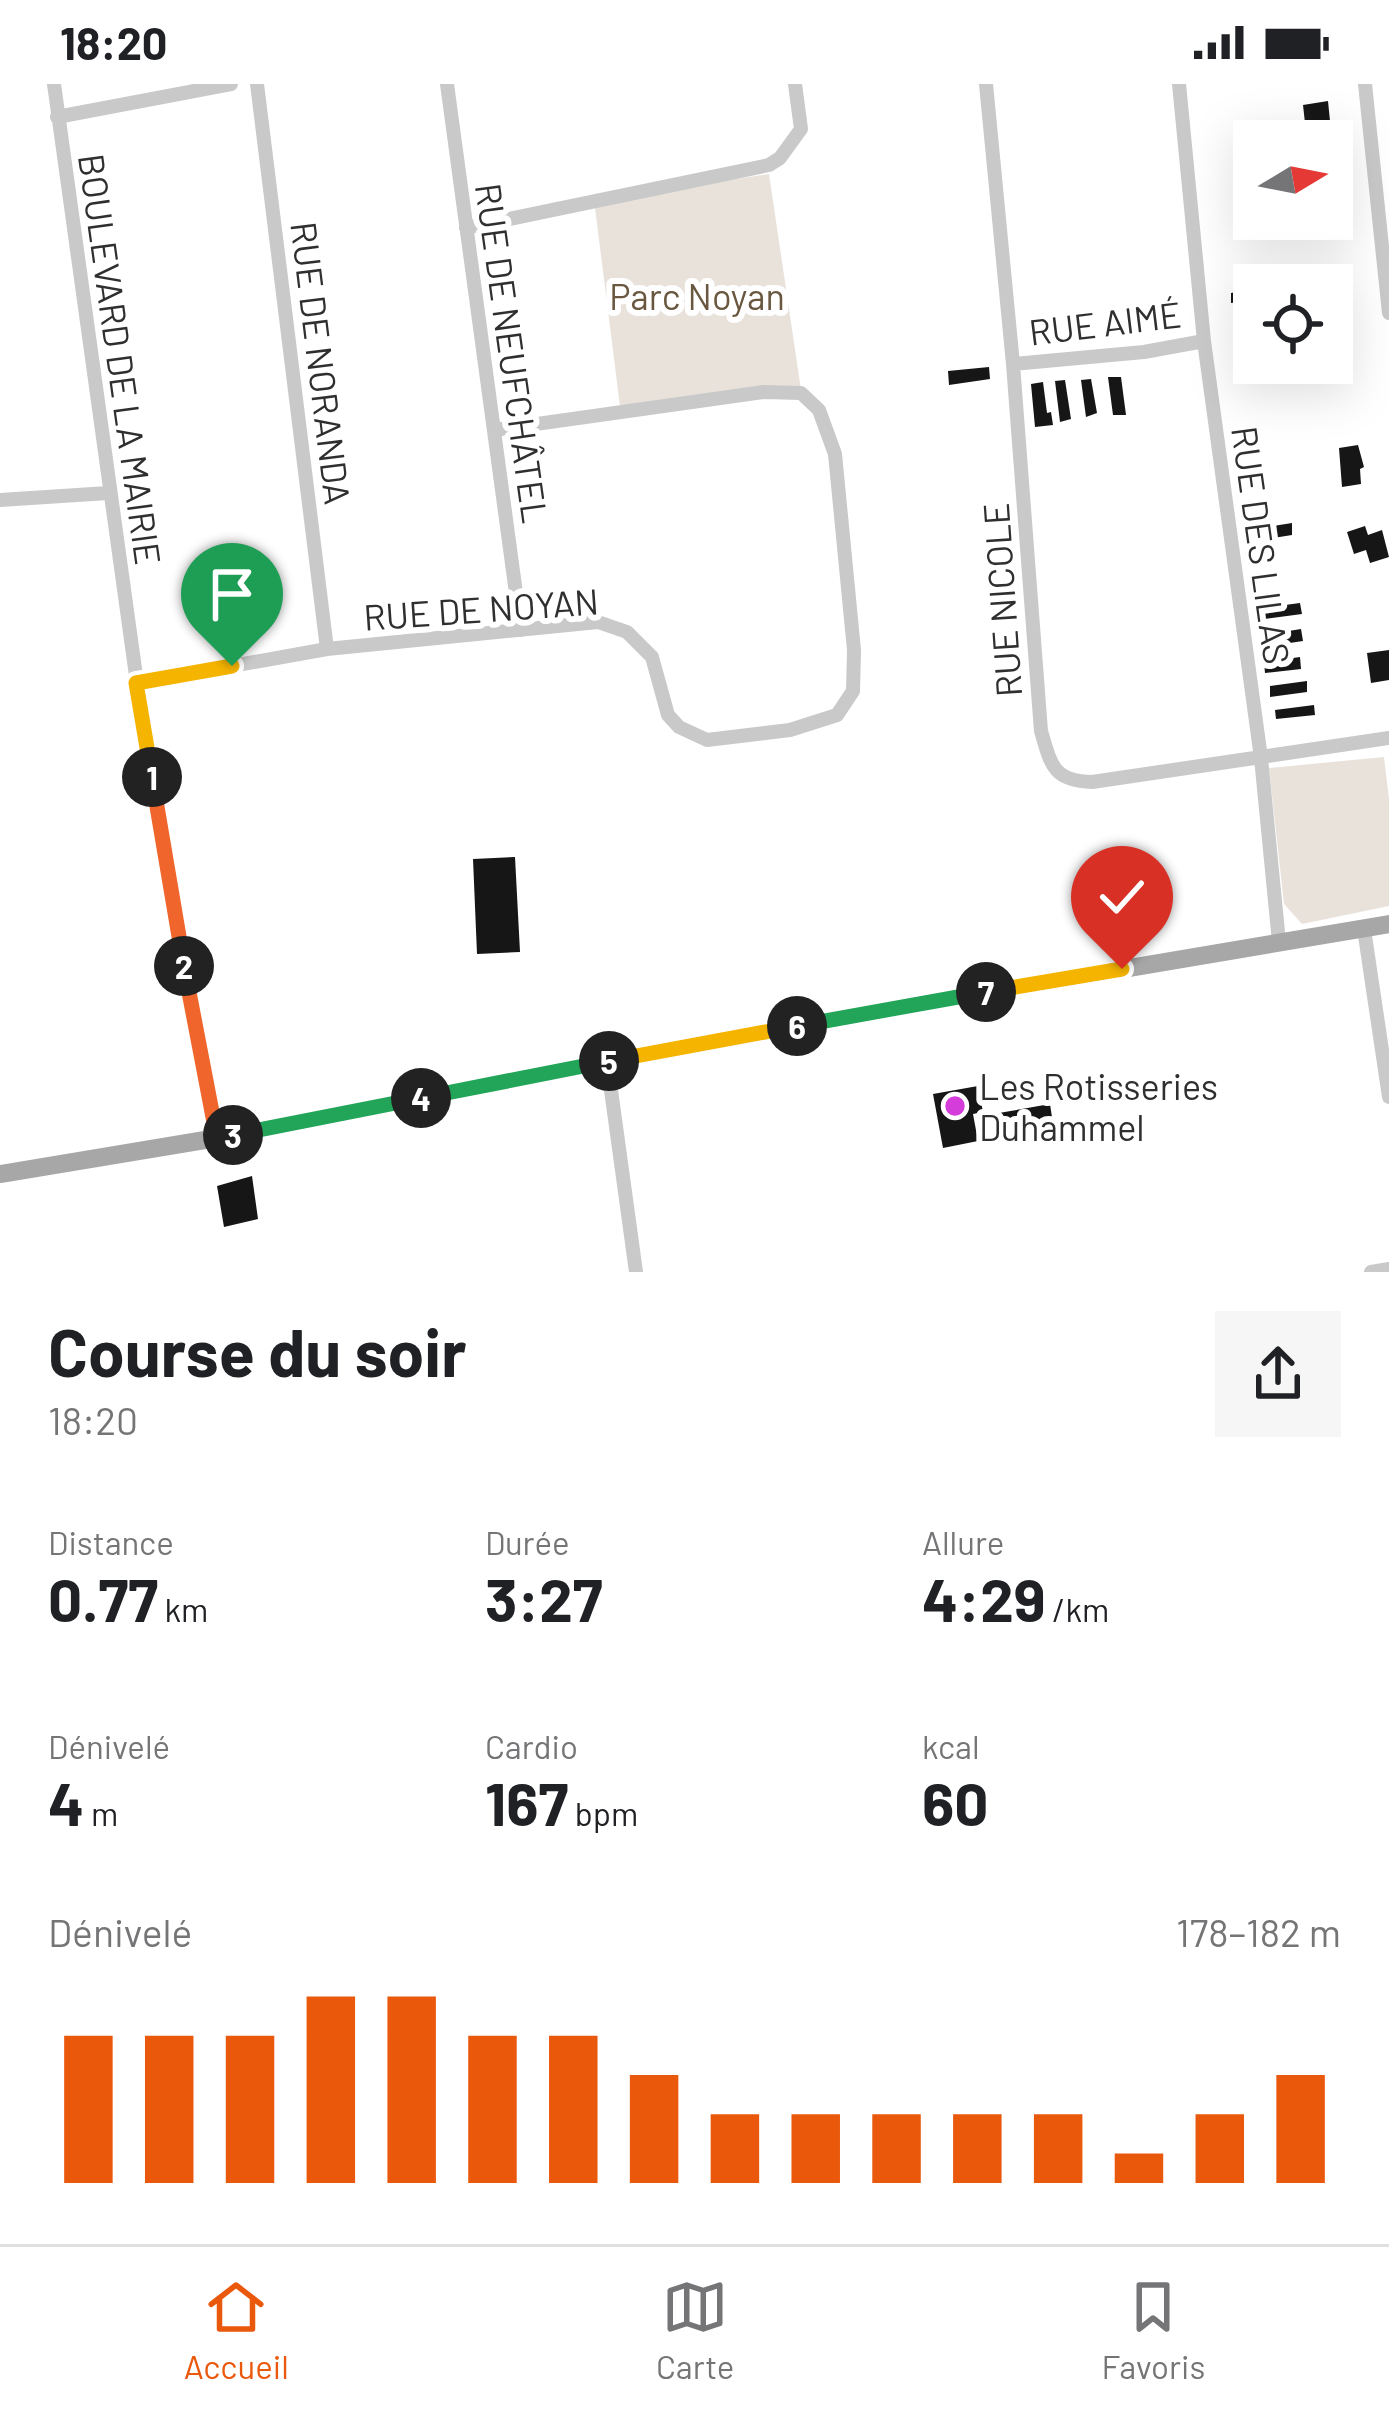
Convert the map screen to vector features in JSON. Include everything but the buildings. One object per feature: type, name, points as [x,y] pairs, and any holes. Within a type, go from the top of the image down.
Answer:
[{"type":"main road","points":[[0,1174],[217,1138],[607,1061],[1389,924]]},
{"type":"street","name":"BOULEVARD DE LA MAIRIE","points":[[54,84],[136,683],[217,1138]]},
{"type":"street","points":[[57,117],[231,84]]},
{"type":"street","name":"RUE DE NORANDA","points":[[257,84],[327,649]]},
{"type":"street","name":"RUE DE NEUFCHÂTEL","points":[[447,84],[520,629]]},
{"type":"street","points":[[466,229],[769,165],[801,129],[795,84]]},
{"type":"street","name":"RUE NICOLE","points":[[986,84],[1041,731],[1052,766],[1070,781],[1092,782],[1389,738]]},
{"type":"street","name":"RUE DES LILAS","points":[[1179,84],[1204,341],[1261,758],[1279,942]]},
{"type":"street","points":[[1365,84],[1389,313]]},
{"type":"street","name":"RUE AIMÉ","points":[[1013,364],[1144,352],[1204,341]]},
{"type":"street","name":"RUE DE NOYAN","points":[[136,683],[327,649],[598,622],[627,632],[652,657],[668,715],[680,727],[707,740],[790,730],[837,715],[853,691],[854,650],[835,454],[819,410],[801,393],[764,392],[494,430]]},
{"type":"street","points":[[0,500],[108,493]]},
{"type":"street","points":[[1364,928],[1389,1097]]},
{"type":"street","points":[[607,1061],[636,1272]]},
{"type":"street","points":[[1371,1272],[1389,1268]]},
{"type":"green space","name":"Parc Noyan","points":[[769,174],[801,390],[621,414],[594,200]]},
{"type":"green space","points":[[1384,757],[1389,906],[1302,924],[1284,904],[1269,768]]},
{"type":"place","name":"Les Rotisseries Duhammel","points":[[955,1106]]},
{"type":"route","points":[[232,666],[136,683],[217,1138],[588,1065],[1122,969]]}]
